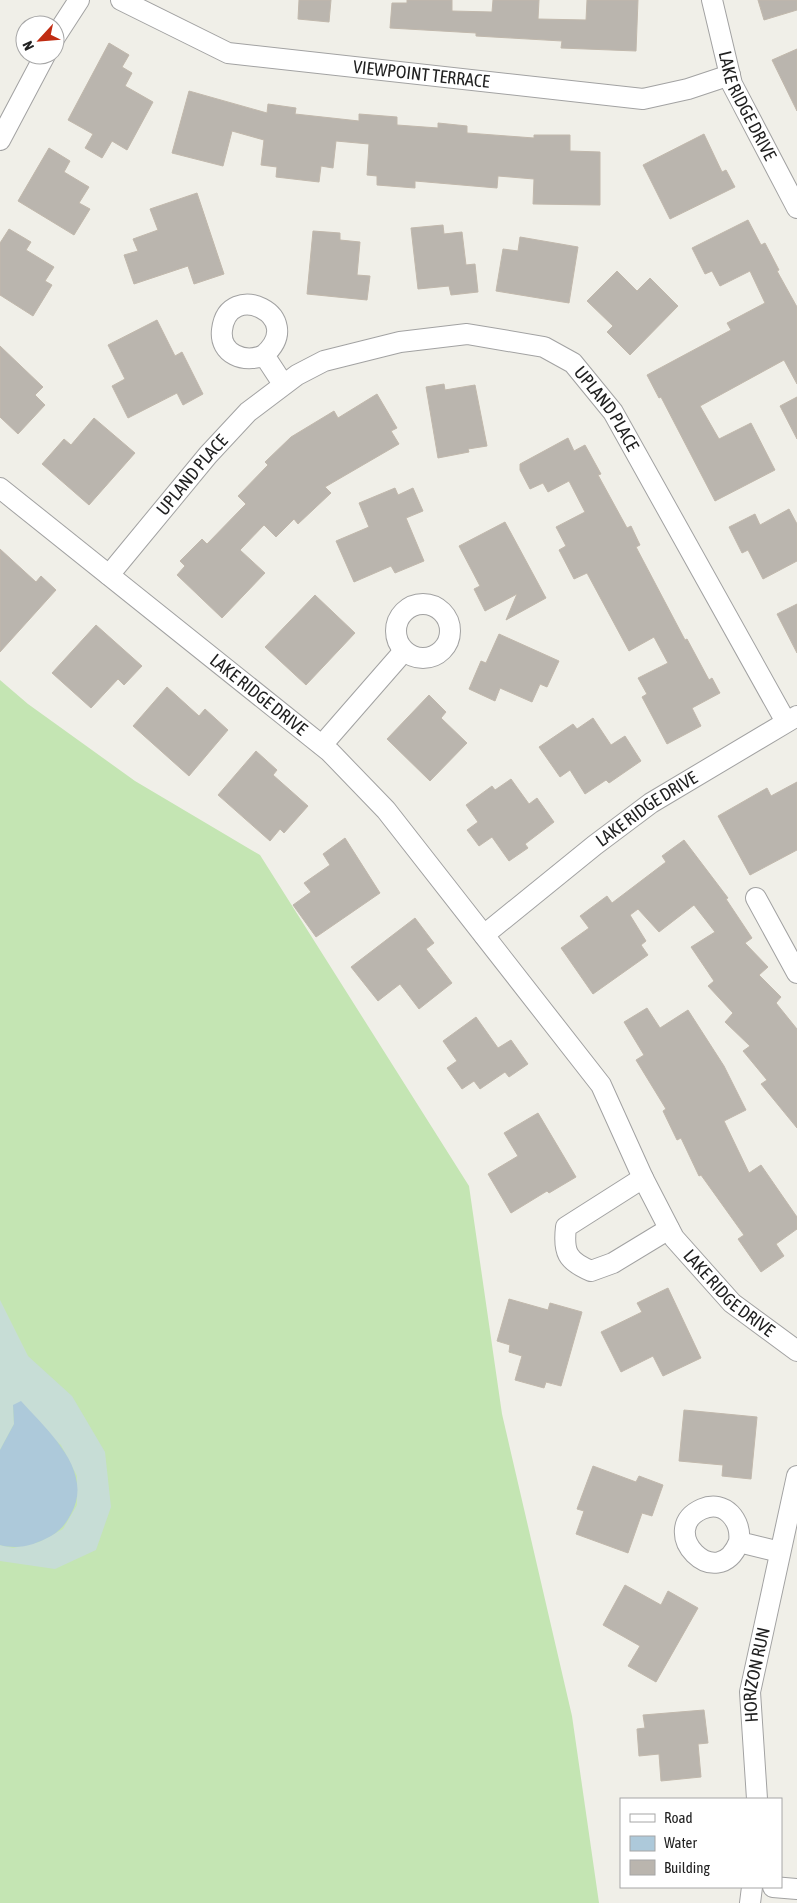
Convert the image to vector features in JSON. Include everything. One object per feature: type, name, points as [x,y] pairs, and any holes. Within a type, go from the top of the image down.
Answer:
[{"type":"street","points":[[65,22],[79,0]]},
{"type":"street","name":"VIEWPOINT TERRACE","points":[[121,0],[228,53],[643,99],[688,89],[730,75]]},
{"type":"street","name":"LAKE RIDGE DRIVE","points":[[712,0],[732,84],[797,208]]},
{"type":"street","points":[[0,140],[40,65]]},
{"type":"street","name":"UPLAND PLACE","points":[[109,575],[241,419],[297,374],[324,361],[400,342],[467,334],[544,347],[573,362],[613,412],[791,719]]},
{"type":"street","points":[[264,355],[283,384]]},
{"type":"street","name":"LAKE RIDGE DRIVE","points":[[0,488],[322,745],[386,810],[601,1085],[643,1178],[674,1238],[732,1303],[797,1350]]},
{"type":"street","points":[[322,745],[404,651]]},
{"type":"street","name":"LAKE RIDGE DRIVE","points":[[484,935],[595,845],[651,803],[791,719]]},
{"type":"street","points":[[756,898],[797,973]]},
{"type":"street","points":[[643,1178],[566,1227],[564,1244],[568,1256],[578,1266],[591,1271],[613,1263],[669,1229]]},
{"type":"street","name":"HORIZON RUN","points":[[757,1798],[750,1692],[797,1476]]},
{"type":"street","points":[[739,1542],[780,1552]]},
{"type":"street","points":[[750,1903],[752,1888]]},
{"type":"street","points":[[781,1888],[797,1890]]},
{"type":"green space","points":[[0,680],[28,704],[135,781],[260,855],[469,1186],[502,1414],[572,1716],[599,1903],[0,1903]]},
{"type":"shaded area","points":[[0,1300],[28,1356],[72,1396],[105,1452],[111,1507],[96,1550],[55,1569],[0,1561],[0,1545],[13,1548],[39,1542],[63,1529],[77,1505],[77,1476],[61,1445],[13,1405],[14,1424],[0,1450]]},
{"type":"water","points":[[21,1401],[55,1438],[65,1452],[73,1467],[77,1482],[77,1498],[69,1518],[58,1532],[33,1544],[13,1547],[0,1545],[0,1450],[14,1424],[13,1405]]},
{"type":"building","points":[[299,0],[331,0],[329,22],[298,19]]},
{"type":"building","points":[[407,0],[452,0],[452,11],[492,12],[493,0],[539,0],[538,19],[586,20],[587,0],[638,0],[636,51],[561,48],[562,41],[390,28],[392,3],[407,3]]},
{"type":"building","points":[[758,0],[797,0],[797,10],[764,20]]},
{"type":"building","points":[[109,43],[129,55],[122,67],[132,73],[125,86],[153,102],[127,150],[112,141],[102,158],[85,148],[93,134],[68,120]]},
{"type":"building","points":[[797,49],[797,111],[772,60]]},
{"type":"building","points":[[189,91],[267,113],[268,104],[296,108],[295,114],[359,121],[359,114],[397,117],[397,125],[438,128],[438,123],[467,126],[467,133],[534,138],[534,135],[570,135],[570,151],[600,152],[600,205],[533,204],[534,179],[498,176],[497,188],[415,181],[415,188],[377,185],[377,176],[367,175],[369,144],[336,141],[333,168],[321,166],[319,182],[276,177],[277,167],[261,165],[264,140],[232,131],[223,166],[172,153]]},
{"type":"building","points":[[704,134],[722,172],[726,170],[735,187],[670,219],[643,165]]},
{"type":"building","points":[[49,148],[70,161],[64,172],[89,187],[79,203],[90,209],[74,235],[18,201]]},
{"type":"building","points":[[197,193],[224,274],[194,284],[188,266],[134,284],[124,255],[138,251],[133,239],[158,230],[150,209]]},
{"type":"building","points":[[748,220],[761,245],[765,243],[779,270],[777,271],[797,307],[797,384],[784,360],[700,406],[719,439],[751,423],[775,470],[715,501],[661,397],[659,398],[647,375],[731,330],[727,323],[765,303],[750,271],[720,286],[712,271],[705,274],[692,248]]},
{"type":"building","points":[[443,225],[444,234],[462,232],[466,265],[475,264],[478,292],[451,295],[449,286],[418,289],[411,228]]},
{"type":"building","points":[[9,229],[31,242],[26,250],[54,267],[45,281],[52,285],[33,316],[0,295],[0,243]]},
{"type":"building","points":[[313,231],[340,233],[340,240],[360,242],[357,275],[370,276],[367,300],[307,294]]},
{"type":"building","points":[[520,237],[578,247],[569,303],[496,291],[503,249],[518,251]]},
{"type":"building","points":[[617,271],[637,291],[650,278],[678,306],[630,355],[607,332],[613,326],[587,301]]},
{"type":"building","points":[[157,320],[175,356],[182,352],[203,394],[183,405],[177,393],[128,418],[112,386],[125,379],[108,345]]},
{"type":"building","points":[[0,346],[43,387],[35,395],[45,405],[18,434],[0,417]]},
{"type":"building","points":[[444,384],[445,390],[475,385],[487,446],[468,449],[469,452],[438,458],[426,387]]},
{"type":"building","points":[[377,394],[397,428],[391,431],[399,444],[325,487],[331,493],[298,524],[294,519],[276,537],[264,525],[240,550],[265,573],[222,618],[177,575],[185,566],[180,561],[202,539],[207,544],[246,504],[238,496],[268,465],[265,462],[291,437],[334,411],[338,418]]},
{"type":"building","points":[[797,397],[797,439],[780,406]]},
{"type":"building","points":[[94,418],[135,453],[89,505],[42,464],[64,439],[71,445]]},
{"type":"building","points":[[568,438],[574,451],[585,445],[601,474],[598,475],[627,528],[631,526],[640,545],[636,547],[685,640],[687,639],[709,680],[712,678],[720,693],[692,708],[701,726],[667,744],[642,697],[647,694],[638,678],[668,663],[654,637],[629,651],[587,573],[574,579],[559,550],[566,546],[556,527],[585,512],[569,481],[548,492],[543,483],[530,489],[520,470],[520,464]]},
{"type":"building","points":[[395,488],[398,495],[413,488],[423,511],[406,518],[424,561],[395,573],[391,566],[354,582],[336,541],[369,527],[359,503]]},
{"type":"building","points":[[789,509],[797,524],[797,561],[763,579],[748,550],[742,553],[729,527],[755,514],[760,525]]},
{"type":"building","points":[[505,522],[546,598],[506,620],[517,594],[485,611],[474,589],[480,586],[459,546]]},
{"type":"building","points":[[0,549],[36,582],[41,576],[56,590],[0,652]]},
{"type":"building","points":[[315,595],[355,633],[306,685],[265,647]]},
{"type":"building","points":[[797,604],[797,653],[777,614]]},
{"type":"building","points":[[96,625],[142,666],[124,685],[118,679],[91,708],[52,673]]},
{"type":"building","points":[[499,634],[559,661],[547,687],[540,684],[532,702],[500,688],[495,701],[469,689],[481,661],[486,663]]},
{"type":"building","points":[[167,687],[199,716],[205,709],[228,730],[189,776],[133,726]]},
{"type":"building","points":[[429,695],[446,712],[441,718],[467,743],[430,781],[387,739]]},
{"type":"building","points":[[593,718],[611,745],[625,736],[641,761],[609,783],[606,780],[585,794],[570,770],[560,777],[539,747],[573,724],[577,729]]},
{"type":"building","points":[[256,751],[277,770],[273,775],[308,806],[284,833],[280,829],[270,841],[218,795]]},
{"type":"building","points":[[511,779],[529,804],[537,798],[554,822],[525,844],[528,848],[509,861],[492,837],[479,846],[467,830],[478,822],[466,805],[492,786],[495,790]]},
{"type":"building","points":[[797,782],[797,850],[750,875],[718,816],[767,788],[771,796]]},
{"type":"building","points":[[345,838],[380,893],[316,937],[293,905],[311,892],[304,883],[330,865],[323,854]]},
{"type":"building","points":[[684,840],[728,898],[726,899],[752,938],[745,943],[768,967],[759,975],[781,997],[776,1003],[797,1029],[797,1128],[761,1084],[767,1080],[743,1051],[750,1046],[725,1022],[733,1013],[708,986],[714,981],[691,947],[715,932],[694,905],[659,932],[638,909],[630,915],[646,941],[641,945],[648,955],[593,994],[561,948],[589,928],[580,916],[607,896],[612,903],[666,862],[662,856]]},
{"type":"building","points":[[415,918],[434,943],[426,949],[452,983],[419,1009],[400,984],[378,1001],[351,967]]},
{"type":"building","points":[[647,1008],[660,1028],[688,1010],[724,1066],[746,1110],[724,1121],[749,1173],[761,1165],[797,1217],[797,1229],[776,1244],[784,1256],[761,1272],[738,1239],[744,1235],[701,1175],[699,1176],[681,1138],[677,1140],[663,1111],[666,1109],[636,1060],[644,1055],[624,1022]]},
{"type":"building","points":[[476,1017],[498,1048],[511,1040],[528,1064],[509,1077],[505,1072],[480,1089],[474,1081],[462,1089],[447,1068],[457,1061],[443,1041]]},
{"type":"building","points":[[538,1113],[576,1177],[549,1193],[547,1191],[511,1213],[488,1174],[518,1156],[504,1133]]},
{"type":"building","points":[[668,1288],[701,1358],[663,1376],[653,1356],[621,1372],[601,1332],[642,1312],[637,1303]]},
{"type":"building","points":[[509,1299],[548,1310],[550,1303],[582,1312],[561,1386],[546,1382],[544,1388],[515,1380],[522,1356],[509,1352],[510,1345],[497,1341]]},
{"type":"building","points":[[684,1410],[757,1417],[751,1479],[722,1476],[723,1465],[679,1461]]},
{"type":"building","points":[[593,1466],[636,1482],[639,1476],[663,1485],[652,1516],[642,1513],[628,1553],[576,1534],[584,1511],[577,1509]]},
{"type":"building","points":[[625,1585],[661,1605],[668,1591],[698,1608],[656,1682],[628,1666],[640,1646],[603,1625]]},
{"type":"building","points":[[704,1710],[708,1743],[698,1744],[701,1777],[661,1781],[659,1754],[639,1756],[637,1729],[645,1728],[643,1715]]}]
